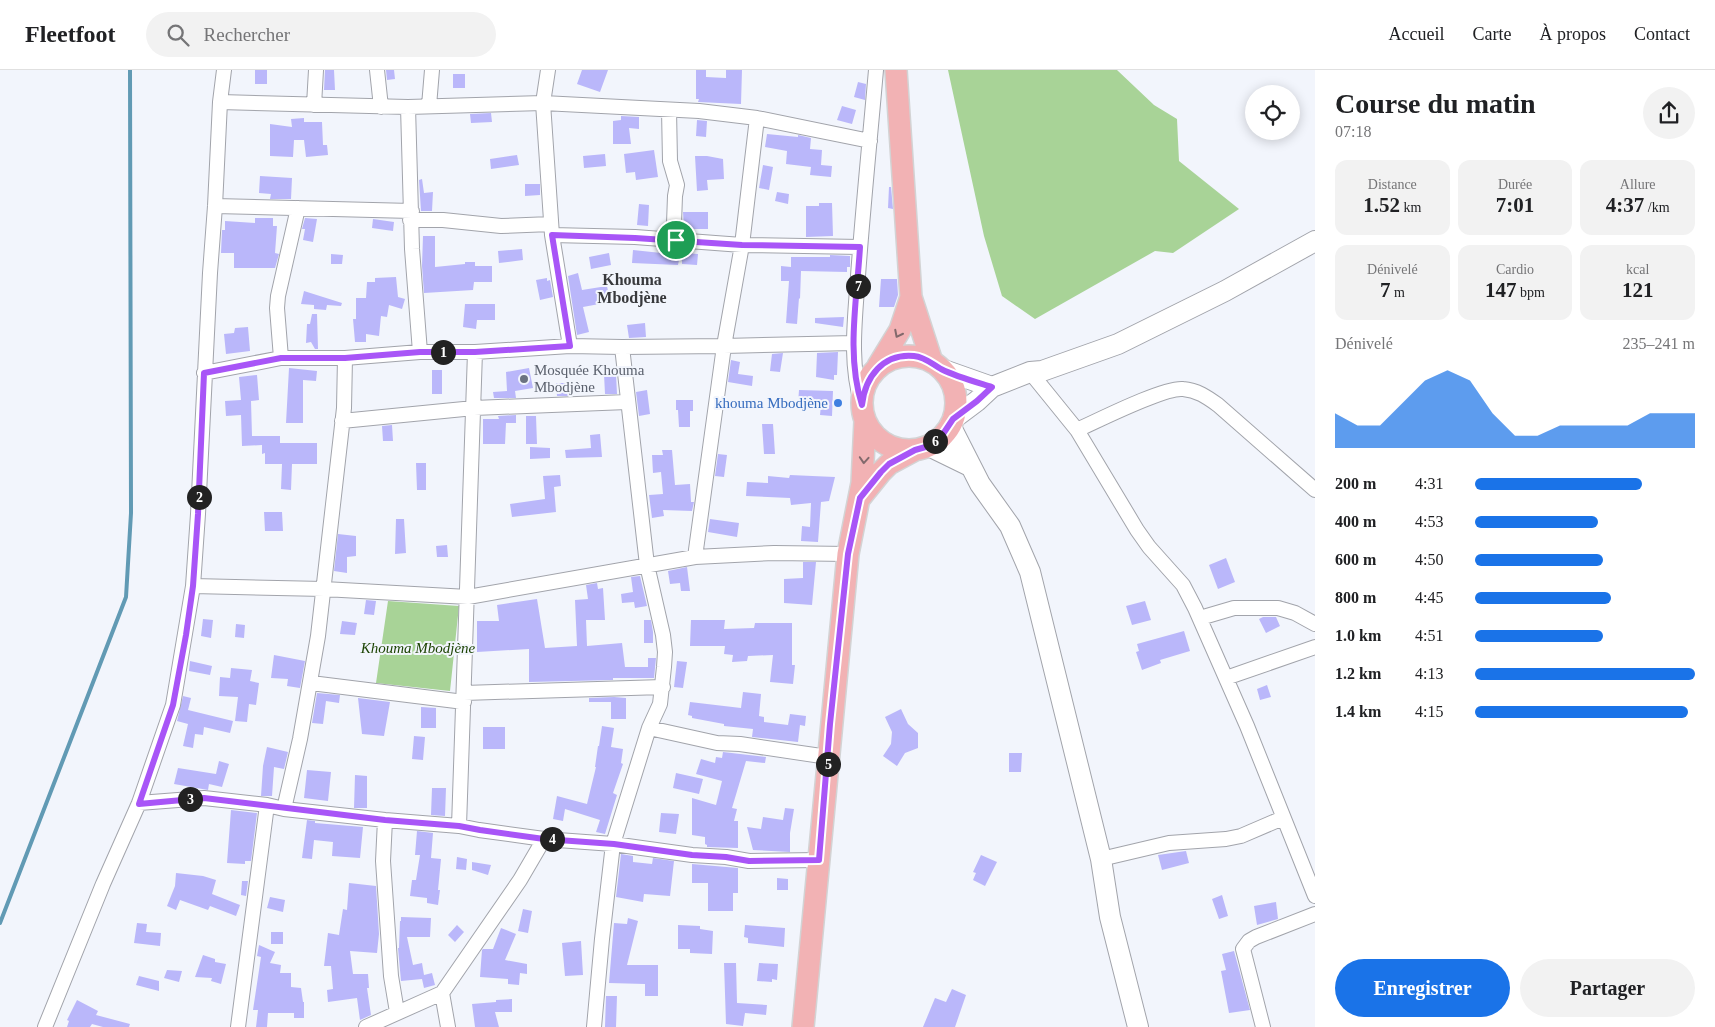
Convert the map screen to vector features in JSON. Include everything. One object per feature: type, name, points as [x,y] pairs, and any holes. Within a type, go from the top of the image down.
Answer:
[{"type":"main road","points":[[860,498],[889,464],[941,437],[952,422],[956,405],[949,379],[937,365],[911,297],[896,70]]},
{"type":"main road","points":[[803,1027],[848,554],[860,498],[864,466],[863,391],[869,378],[878,368],[900,330],[911,297]]},
{"type":"main road","points":[[878,368],[894,358],[914,356],[937,365]]},
{"type":"main road","points":[[864,413],[874,434],[885,444],[900,449],[922,448]]},
{"type":"street","points":[[45,1027],[103,884],[139,804],[173,705],[193,586],[220,102],[224,70]]},
{"type":"street","points":[[314,105],[316,70]]},
{"type":"street","points":[[377,70],[381,107]]},
{"type":"street","points":[[429,106],[432,70]]},
{"type":"street","points":[[548,70],[543,103],[551,230],[570,346]]},
{"type":"street","points":[[864,413],[855,380],[854,343],[860,247],[876,70]]},
{"type":"street","points":[[220,102],[408,108],[543,103],[699,111],[757,118],[870,140]]},
{"type":"street","points":[[408,108],[411,216],[420,352]]},
{"type":"street","points":[[668,110],[670,161],[677,186],[674,223],[676,240]]},
{"type":"street","points":[[695,557],[724,346],[742,245],[757,118]]},
{"type":"street","points":[[215,206],[298,208],[411,216],[551,230],[589,236],[742,245],[860,247]]},
{"type":"street","points":[[281,358],[277,308],[278,296],[298,208]]},
{"type":"street","points":[[1138,1027],[1110,917],[1101,859],[1030,572],[1010,526],[988,496],[970,466],[952,422],[992,387],[1030,372],[1042,371],[1118,344],[1225,291],[1315,241]]},
{"type":"street","points":[[204,373],[281,358],[345,358],[420,352],[475,352],[570,346],[622,348],[854,343]]},
{"type":"street","points":[[594,1027],[602,939],[614,844],[649,728],[660,704],[665,652],[647,565],[622,348]]},
{"type":"street","points":[[459,826],[475,352]]},
{"type":"street","points":[[284,809],[311,683],[324,588],[344,408],[345,358]]},
{"type":"street","points":[[937,365],[992,387]]},
{"type":"street","points":[[1030,372],[1077,430],[1137,530],[1183,585],[1200,618],[1247,726],[1315,896]]},
{"type":"street","points":[[1077,430],[1166,391],[1183,388],[1203,394],[1218,405],[1315,490]]},
{"type":"street","points":[[342,421],[474,408],[627,402]]},
{"type":"street","points":[[922,448],[970,466]]},
{"type":"street","points":[[193,586],[324,588],[468,596],[695,557],[774,553],[848,554]]},
{"type":"street","points":[[1200,618],[1234,608],[1278,608],[1295,612],[1315,624]]},
{"type":"street","points":[[1226,678],[1315,647]]},
{"type":"street","points":[[311,683],[464,698],[663,687]]},
{"type":"street","points":[[649,728],[717,743],[740,744],[828,757]]},
{"type":"street","points":[[139,804],[204,798],[267,804],[284,809],[459,826],[544,839],[614,844],[749,861],[819,860]]},
{"type":"street","points":[[238,1027],[267,804]]},
{"type":"street","points":[[1101,859],[1169,843],[1226,839],[1241,836],[1284,818]]},
{"type":"street","points":[[385,820],[383,861],[391,976],[397,1012]]},
{"type":"street","points":[[366,1027],[442,993],[520,880],[544,839]]},
{"type":"street","points":[[1263,1027],[1242,949],[1256,937],[1315,914]]},
{"type":"street","points":[[442,993],[448,1027]]},
{"type":"green space","points":[[948,70],[1117,70],[1154,105],[1177,119],[1179,161],[1239,209],[1173,253],[1155,251],[1035,319],[1002,296],[984,236]]},
{"type":"green space","name":"Khouma Mbodjène","points":[[388,601],[459,606],[450,691],[376,683]]},
{"type":"building","points":[[255,70],[267,70],[267,84],[255,84]]},
{"type":"building","points":[[325,70],[334,70],[335,90],[324,90]]},
{"type":"building","points":[[386,70],[394,70],[395,79],[387,80]]},
{"type":"building","points":[[582,70],[608,70],[600,92],[577,84]]},
{"type":"building","points":[[696,70],[706,70],[706,77],[726,78],[726,70],[742,70],[741,104],[698,102],[699,99],[696,99]]},
{"type":"building","points":[[453,74],[465,74],[465,88],[453,88]]},
{"type":"building","points":[[858,82],[866,84],[865,100],[854,97]]},
{"type":"building","points":[[842,106],[856,110],[852,124],[837,120]]},
{"type":"building","points":[[491,113],[492,122],[471,123],[470,114]]},
{"type":"building","points":[[621,116],[639,117],[639,129],[629,128],[631,144],[613,144],[613,121],[621,120]]},
{"type":"building","points":[[304,118],[304,122],[322,122],[323,145],[327,145],[328,155],[306,157],[304,140],[294,140],[293,157],[270,156],[270,124],[292,127],[291,119]]},
{"type":"building","points":[[697,120],[707,121],[706,137],[696,136]]},
{"type":"building","points":[[767,134],[798,137],[798,135],[811,138],[810,149],[822,150],[821,165],[832,166],[831,177],[810,175],[811,167],[786,164],[787,151],[765,147]]},
{"type":"building","points":[[654,150],[658,177],[636,180],[635,172],[626,173],[624,154]]},
{"type":"building","points":[[605,154],[606,166],[584,168],[583,156]]},
{"type":"building","points":[[517,155],[519,165],[491,169],[490,159]]},
{"type":"building","points":[[695,156],[723,159],[724,179],[707,180],[708,190],[697,191]]},
{"type":"building","points":[[763,165],[773,167],[769,190],[759,188]]},
{"type":"building","points":[[260,176],[292,178],[291,199],[270,199],[271,194],[259,193]]},
{"type":"building","points":[[422,179],[424,193],[433,192],[432,211],[421,211],[419,180]]},
{"type":"building","points":[[525,184],[540,184],[540,195],[525,196]]},
{"type":"building","points":[[889,187],[891,187],[893,209],[888,208]]},
{"type":"building","points":[[777,192],[789,194],[788,204],[775,201]]},
{"type":"building","points":[[819,203],[832,203],[833,236],[806,237],[806,206],[819,206]]},
{"type":"building","points":[[639,204],[649,205],[648,226],[637,225]]},
{"type":"building","points":[[683,212],[708,212],[708,229],[684,229]]},
{"type":"building","points":[[255,218],[273,218],[273,226],[277,226],[275,253],[279,254],[275,268],[234,268],[234,253],[221,253],[222,230],[225,230],[225,221],[255,223]]},
{"type":"building","points":[[305,218],[317,219],[313,242],[303,240],[305,229],[302,229]]},
{"type":"building","points":[[373,219],[394,222],[393,231],[372,228]]},
{"type":"building","points":[[423,236],[435,236],[435,267],[465,264],[465,262],[475,262],[475,266],[492,266],[492,282],[474,282],[473,290],[424,293],[422,266]]},
{"type":"building","points":[[522,249],[523,260],[499,263],[498,251]]},
{"type":"building","points":[[633,250],[680,255],[678,265],[632,263]]},
{"type":"building","points":[[609,253],[611,265],[591,269],[589,257]]},
{"type":"building","points":[[682,253],[698,254],[697,265],[682,264]]},
{"type":"building","points":[[331,254],[343,255],[342,264],[331,264]]},
{"type":"building","points":[[830,255],[850,256],[850,267],[847,267],[847,272],[801,271],[797,324],[786,323],[789,281],[781,281],[781,266],[791,267],[791,257],[830,257]]},
{"type":"building","points":[[578,273],[582,290],[607,286],[610,302],[583,307],[589,332],[577,335],[568,276]]},
{"type":"building","points":[[396,277],[398,297],[405,299],[402,309],[389,305],[387,317],[381,316],[379,336],[366,334],[366,342],[355,342],[353,319],[356,319],[356,298],[366,298],[367,282],[375,282],[375,278]]},
{"type":"building","points":[[547,278],[547,281],[550,280],[553,297],[540,300],[536,280]]},
{"type":"building","points":[[881,279],[897,279],[898,295],[894,307],[879,307]]},
{"type":"building","points":[[304,291],[342,303],[341,306],[327,305],[326,310],[314,309],[314,305],[301,304]]},
{"type":"building","points":[[465,304],[495,304],[495,320],[477,320],[476,329],[463,327]]},
{"type":"building","points":[[312,314],[317,314],[318,349],[315,349],[311,342],[306,343],[307,324],[310,324]]},
{"type":"building","points":[[844,317],[843,327],[815,323],[815,318]]},
{"type":"building","points":[[645,323],[646,337],[629,338],[627,325]]},
{"type":"building","points":[[248,327],[250,351],[226,354],[224,334],[234,333],[235,328]]},
{"type":"building","points":[[838,352],[837,375],[834,375],[834,380],[816,377],[817,353]]},
{"type":"building","points":[[783,353],[780,372],[770,371],[772,354]]},
{"type":"building","points":[[731,360],[740,362],[738,374],[753,376],[752,386],[728,382]]},
{"type":"building","points":[[289,368],[317,371],[316,381],[303,380],[303,423],[286,423]]},
{"type":"building","points":[[529,368],[533,388],[515,391],[516,398],[494,398],[493,392],[507,391],[506,372]]},
{"type":"building","points":[[432,370],[442,370],[442,394],[432,394]]},
{"type":"building","points":[[604,374],[616,374],[617,394],[605,394]]},
{"type":"building","points":[[257,375],[259,400],[251,401],[252,436],[280,436],[280,443],[317,443],[317,464],[292,464],[291,490],[281,489],[282,464],[265,464],[265,453],[262,454],[262,445],[242,446],[241,415],[226,416],[225,401],[241,400],[239,377]]},
{"type":"building","points":[[556,383],[568,383],[569,396],[557,396]]},
{"type":"building","points":[[647,390],[650,414],[639,416],[636,392]]},
{"type":"building","points":[[799,390],[833,391],[832,416],[820,415],[821,405],[798,404]]},
{"type":"building","points":[[676,400],[693,400],[693,411],[690,411],[690,427],[679,427]]},
{"type":"building","points":[[516,415],[516,423],[506,423],[505,444],[483,444],[483,419],[499,419],[498,416]]},
{"type":"building","points":[[526,416],[536,416],[537,444],[526,444]]},
{"type":"building","points":[[762,424],[773,424],[775,454],[764,454]]},
{"type":"building","points":[[392,425],[393,441],[383,441],[382,426]]},
{"type":"building","points":[[600,434],[602,457],[566,458],[565,450],[591,448],[590,435]]},
{"type":"building","points":[[530,447],[550,448],[550,458],[530,459]]},
{"type":"building","points":[[662,450],[672,450],[675,485],[690,484],[691,502],[694,502],[692,511],[663,510],[664,516],[652,518],[649,495],[663,494],[661,472],[653,473],[652,455],[663,455]]},
{"type":"building","points":[[718,454],[727,455],[724,477],[715,476]]},
{"type":"building","points":[[416,463],[426,463],[426,490],[417,490]]},
{"type":"building","points":[[560,475],[561,486],[554,487],[556,512],[512,517],[510,504],[545,499],[543,476]]},
{"type":"building","points":[[790,475],[835,477],[829,501],[821,502],[818,542],[801,541],[802,526],[810,527],[811,503],[791,505],[790,498],[746,496],[747,482],[768,483],[768,476],[789,478]]},
{"type":"building","points":[[264,512],[282,512],[283,531],[265,531]]},
{"type":"building","points":[[396,519],[404,519],[406,553],[395,554]]},
{"type":"building","points":[[710,519],[739,523],[737,537],[708,532]]},
{"type":"building","points":[[338,534],[356,536],[356,556],[347,557],[347,573],[334,571]]},
{"type":"building","points":[[447,545],[448,557],[437,557],[436,546]]},
{"type":"building","points":[[1226,558],[1235,582],[1218,589],[1209,565]]},
{"type":"building","points":[[803,562],[816,562],[812,605],[784,603],[784,579],[803,578]]},
{"type":"building","points":[[687,567],[690,591],[681,591],[680,583],[670,584],[668,571]]},
{"type":"building","points":[[640,576],[647,606],[635,608],[634,602],[622,603],[621,594],[633,592],[631,577]]},
{"type":"building","points":[[597,583],[598,589],[603,588],[605,620],[586,620],[587,646],[622,643],[625,667],[648,667],[648,658],[656,658],[654,678],[529,682],[529,649],[477,652],[477,621],[499,621],[497,605],[537,599],[545,648],[577,646],[575,600],[588,599],[586,585]]},
{"type":"building","points":[[366,600],[376,601],[374,615],[364,614]]},
{"type":"building","points":[[1145,601],[1151,620],[1132,625],[1126,606]]},
{"type":"building","points":[[1263,617],[1276,617],[1280,626],[1266,633],[1259,619]]},
{"type":"building","points":[[203,619],[213,620],[211,638],[201,636]]},
{"type":"building","points":[[644,620],[651,620],[653,643],[644,643]]},
{"type":"building","points":[[691,620],[725,620],[724,629],[754,628],[755,623],[792,623],[792,665],[795,665],[793,684],[770,682],[773,655],[748,656],[747,661],[732,662],[733,655],[724,654],[725,646],[690,646]]},
{"type":"building","points":[[342,621],[357,623],[355,635],[340,634]]},
{"type":"building","points":[[236,624],[245,625],[244,638],[235,637]]},
{"type":"building","points":[[1184,631],[1190,651],[1160,660],[1161,663],[1142,670],[1136,652],[1139,651],[1137,644]]},
{"type":"building","points":[[274,655],[305,661],[300,688],[287,686],[288,679],[271,678]]},
{"type":"building","points":[[190,661],[212,666],[210,675],[189,671]]},
{"type":"building","points":[[677,661],[687,662],[683,688],[674,687]]},
{"type":"building","points":[[231,668],[252,670],[250,681],[259,683],[256,705],[249,704],[247,722],[235,721],[238,697],[219,696],[220,677],[230,678]]},
{"type":"building","points":[[1267,685],[1271,697],[1260,700],[1257,689]]},
{"type":"building","points":[[743,692],[761,694],[759,716],[764,717],[764,722],[788,725],[790,714],[806,716],[805,726],[800,725],[798,742],[752,737],[753,729],[724,726],[724,724],[692,718],[692,716],[688,715],[690,702],[741,708]]},
{"type":"building","points":[[317,693],[340,695],[339,703],[326,701],[323,724],[312,723]]},
{"type":"building","points":[[183,696],[191,698],[188,710],[233,721],[230,733],[204,727],[203,735],[195,734],[193,748],[183,746],[188,724],[177,721]]},
{"type":"building","points":[[358,698],[390,702],[384,736],[362,734]]},
{"type":"building","points":[[589,698],[626,698],[626,719],[611,719],[611,702],[589,702]]},
{"type":"building","points":[[421,707],[436,708],[436,728],[421,728]]},
{"type":"building","points":[[901,709],[908,724],[918,733],[918,748],[905,753],[897,766],[883,756],[891,744],[892,732],[885,717]]},
{"type":"building","points":[[602,726],[614,728],[611,747],[623,749],[621,763],[623,764],[613,793],[617,795],[605,834],[596,832],[600,820],[565,809],[563,821],[553,819],[557,796],[587,804],[596,767]]},
{"type":"building","points":[[483,727],[505,727],[505,749],[483,749]]},
{"type":"building","points":[[414,736],[425,737],[423,760],[412,759]]},
{"type":"building","points":[[267,747],[288,752],[284,769],[274,767],[272,796],[261,796],[263,766]]},
{"type":"building","points":[[723,752],[766,757],[765,763],[746,761],[732,808],[737,809],[734,821],[738,821],[738,848],[707,847],[705,837],[692,835],[692,798],[716,805],[722,781],[696,774],[701,759],[715,763],[716,757],[722,758]]},
{"type":"building","points":[[1009,753],[1022,753],[1021,772],[1009,772]]},
{"type":"building","points":[[219,761],[229,764],[222,787],[209,784],[208,790],[174,784],[178,768],[216,774]]},
{"type":"building","points":[[307,770],[331,772],[328,801],[304,798]]},
{"type":"building","points":[[676,773],[703,779],[699,794],[673,788]]},
{"type":"building","points":[[355,775],[367,776],[367,808],[354,808]]},
{"type":"building","points":[[432,788],[446,788],[445,816],[431,815]]},
{"type":"building","points":[[785,808],[794,809],[790,833],[790,852],[753,850],[747,827],[761,829],[763,817],[783,820]]},
{"type":"building","points":[[231,810],[257,813],[251,861],[245,861],[245,864],[227,863]]},
{"type":"building","points":[[661,813],[679,814],[676,834],[659,832]]},
{"type":"building","points":[[307,820],[315,821],[315,823],[363,827],[360,858],[332,856],[333,842],[314,840],[312,859],[302,858]]},
{"type":"building","points":[[417,831],[433,833],[431,858],[441,859],[438,905],[427,903],[427,898],[410,896],[412,880],[416,880],[420,855],[415,855]]},
{"type":"building","points":[[1186,851],[1189,863],[1162,870],[1158,855]]},
{"type":"building","points":[[621,854],[633,856],[633,862],[652,864],[653,858],[674,861],[670,896],[644,894],[643,902],[616,897]]},
{"type":"building","points":[[981,855],[997,862],[985,886],[973,880],[976,873],[973,872]]},
{"type":"building","points":[[457,857],[467,859],[466,870],[456,869]]},
{"type":"building","points":[[472,862],[491,865],[488,875],[472,870]]},
{"type":"building","points":[[692,864],[738,868],[738,893],[733,893],[733,911],[708,911],[708,883],[692,883]]},
{"type":"building","points":[[176,873],[203,876],[216,880],[212,894],[240,905],[236,916],[210,906],[208,910],[180,900],[176,910],[167,906],[175,886]]},
{"type":"building","points":[[777,878],[788,879],[788,890],[777,890]]},
{"type":"building","points":[[242,881],[248,881],[246,896],[241,895]]},
{"type":"building","points":[[349,883],[376,886],[379,934],[377,953],[350,951],[353,974],[368,974],[369,988],[367,988],[371,1015],[360,1020],[357,998],[328,1002],[327,990],[333,989],[331,966],[324,966],[328,933],[339,935],[343,909],[347,910]]},
{"type":"building","points":[[1222,895],[1228,916],[1219,919],[1212,899]]},
{"type":"building","points":[[270,897],[285,900],[283,912],[267,908]]},
{"type":"building","points":[[1276,902],[1278,919],[1257,925],[1254,906]]},
{"type":"building","points":[[523,909],[532,911],[528,933],[518,931]]},
{"type":"building","points":[[401,917],[431,918],[430,937],[407,937],[413,965],[422,963],[424,975],[432,973],[435,985],[424,988],[422,979],[401,981],[398,948]]},
{"type":"building","points":[[628,918],[638,921],[627,965],[658,965],[658,996],[645,996],[645,984],[609,983],[614,923],[627,924]]},
{"type":"building","points":[[137,923],[147,924],[146,932],[161,933],[160,946],[134,943]]},
{"type":"building","points":[[457,925],[464,932],[455,942],[448,935]]},
{"type":"building","points":[[678,925],[700,926],[700,929],[713,931],[712,954],[690,953],[690,949],[678,949]]},
{"type":"building","points":[[745,925],[785,928],[784,947],[748,943],[748,938],[744,937]]},
{"type":"building","points":[[501,928],[516,934],[505,960],[527,964],[527,974],[520,973],[519,985],[508,984],[508,979],[480,977],[482,950],[493,949]]},
{"type":"building","points":[[271,932],[283,932],[283,944],[271,944]]},
{"type":"building","points":[[581,941],[583,975],[565,976],[562,943]]},
{"type":"building","points":[[259,945],[275,952],[270,963],[281,965],[280,973],[291,973],[291,987],[301,988],[304,1002],[304,1018],[294,1018],[294,1013],[268,1013],[267,1027],[256,1027],[258,1010],[253,1010],[261,957],[257,956]]},
{"type":"building","points":[[1234,951],[1250,1010],[1229,1013],[1221,971],[1226,970],[1222,954]]},
{"type":"building","points":[[203,955],[215,959],[215,962],[226,964],[221,984],[211,981],[212,978],[195,977]]},
{"type":"building","points":[[724,963],[736,963],[737,1003],[767,1005],[766,1015],[745,1013],[743,1026],[726,1024]]},
{"type":"building","points":[[759,963],[778,964],[777,980],[772,979],[772,982],[757,981]]},
{"type":"building","points":[[167,970],[182,971],[179,982],[164,978]]},
{"type":"building","points":[[139,976],[159,981],[159,991],[136,985]]},
{"type":"building","points":[[952,989],[966,995],[955,1027],[923,1027],[935,998],[946,1002]]},
{"type":"building","points":[[606,996],[617,996],[616,1027],[605,1027]]},
{"type":"building","points":[[512,999],[512,1012],[495,1012],[499,1027],[475,1027],[472,1004]]},
{"type":"building","points":[[77,1000],[98,1011],[96,1015],[130,1024],[129,1027],[103,1027],[92,1024],[90,1027],[67,1027],[69,1021],[67,1020]]},
{"type":"waterway","points":[[0,923],[126,597],[131,513],[130,70]]},
{"type":"place","name":"Mosquée Khouma Mbodjène","points":[[524,379]]},
{"type":"place","name":"khouma Mbodjène","points":[[838,403]]},
{"type":"district","name":"Khouma Mbodjène","points":[[632,288]]},
{"type":"route","points":[[552,235],[676,240],[742,245],[860,247],[854,360],[855,380],[862,405],[863,391],[869,378],[878,368],[894,358],[914,356],[932,362],[941,369],[992,387],[953,419],[941,437],[929,446],[915,450],[889,464],[860,498],[848,554],[830,724],[819,860],[749,861],[614,844],[544,839],[459,826],[284,809],[267,804],[204,798],[139,804],[173,705],[186,635],[193,586],[198,514],[204,373],[281,358],[345,358],[420,352],[475,352],[570,346],[552,235]]}]
